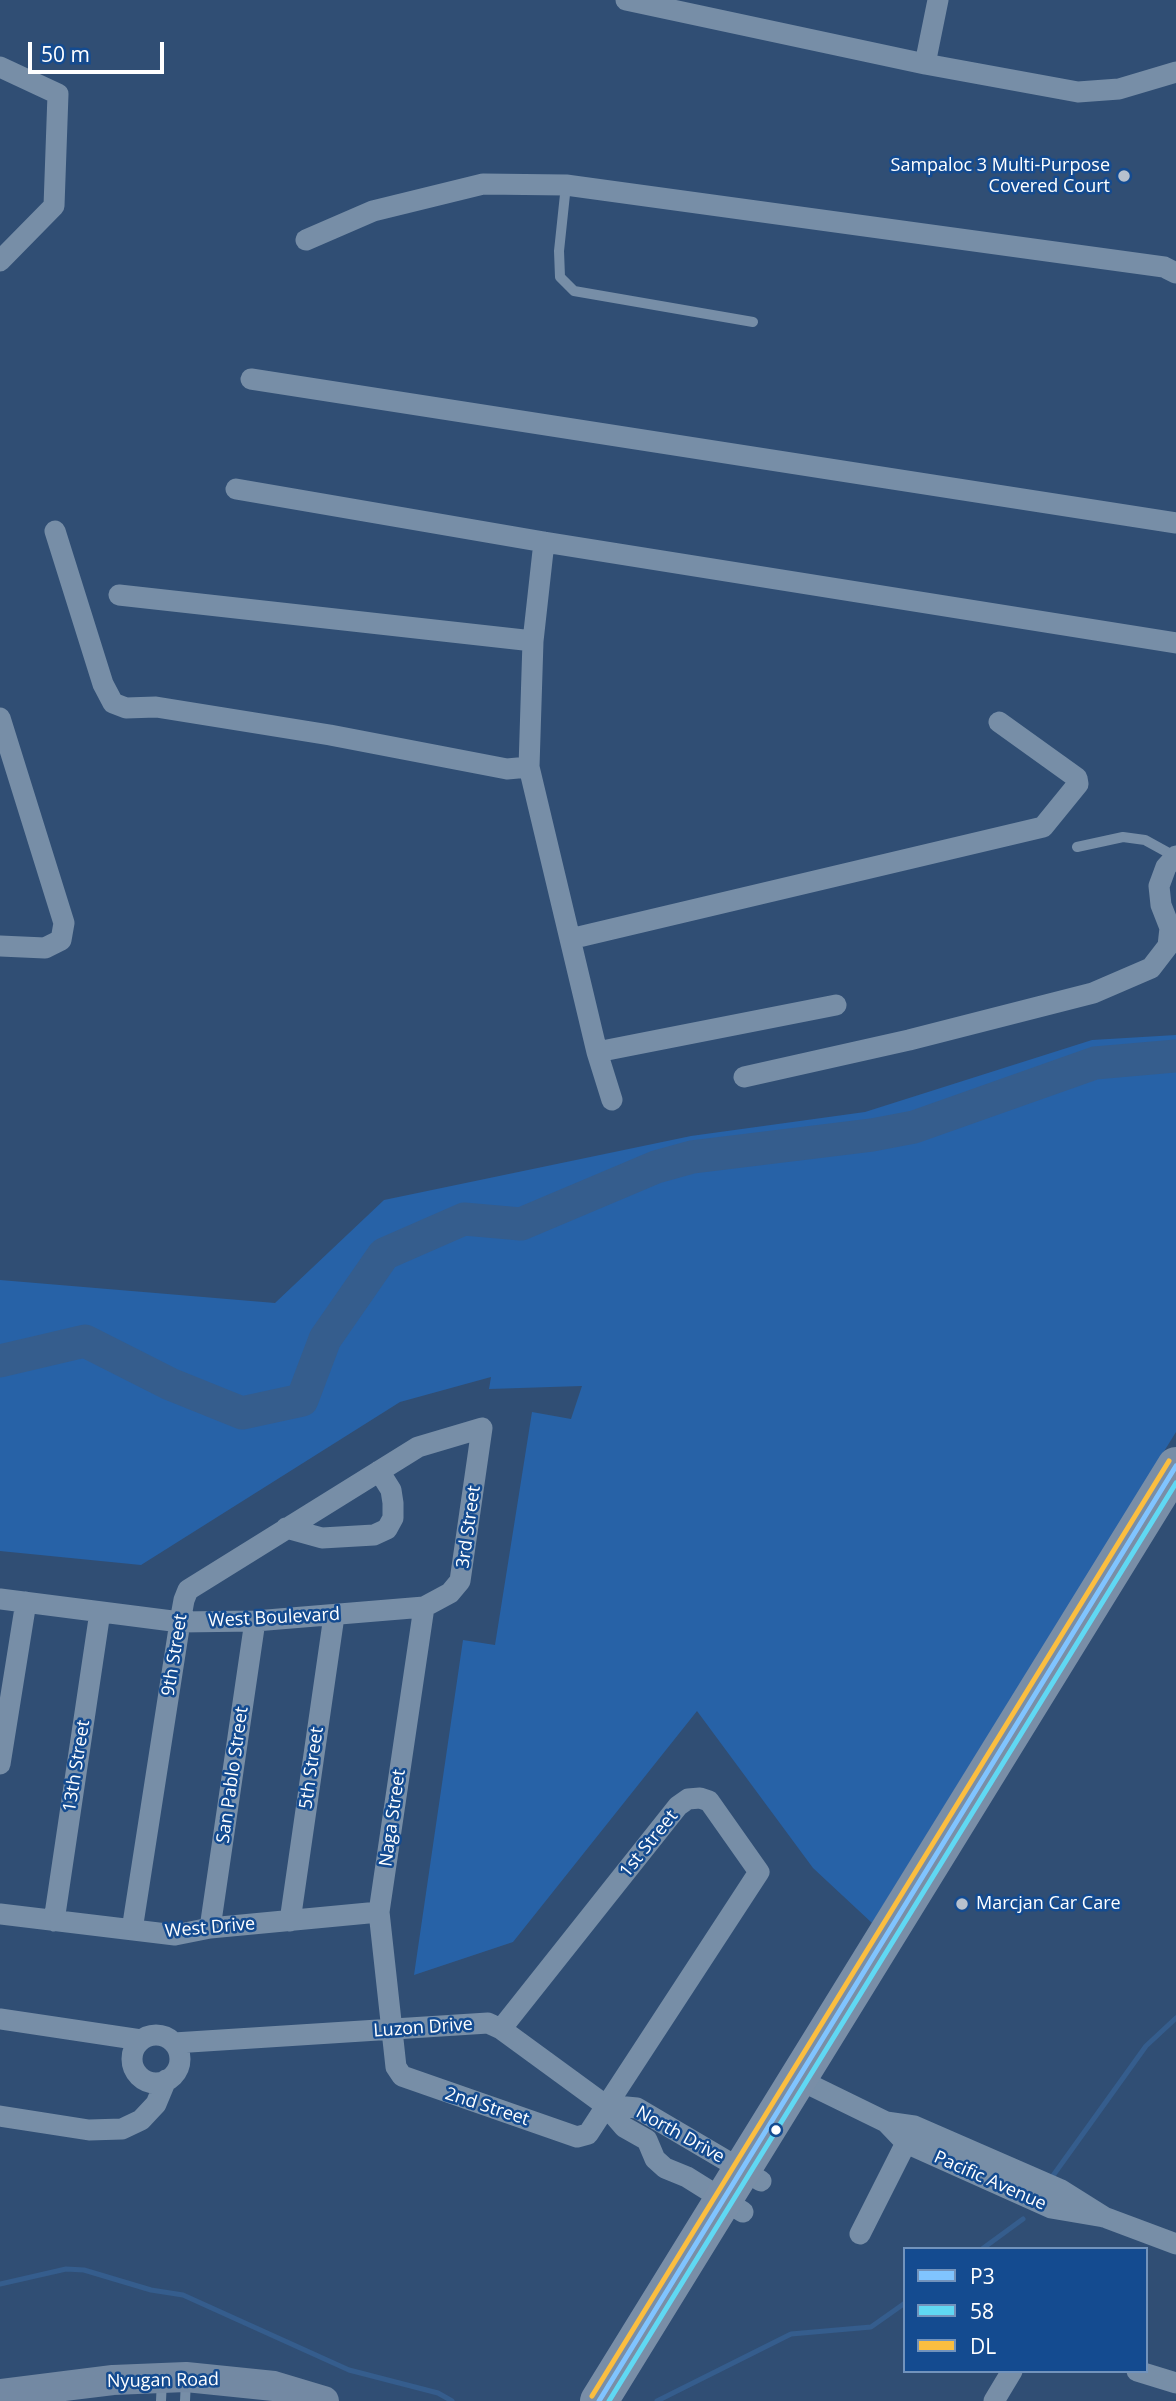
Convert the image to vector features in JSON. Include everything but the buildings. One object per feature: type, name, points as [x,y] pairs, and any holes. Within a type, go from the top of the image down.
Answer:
[{"type":"highway","points":[[624,2401],[742,2191],[1176,1466]]},
{"type":"highway","points":[[808,2084],[1176,1511]]},
{"type":"highway","points":[[599,2401],[742,2191]]},
{"type":"main road","name":"Nyugan Road","points":[[21,2396],[173,2389],[269,2393],[324,2401]]},
{"type":"street","points":[[626,0],[925,64],[1078,92],[1119,89],[1176,72]]},
{"type":"street","points":[[925,64],[938,0]]},
{"type":"street","points":[[0,67],[58,94],[54,206],[0,261]]},
{"type":"street","points":[[306,240],[373,211],[483,184],[566,185],[1164,267],[1176,273]]},
{"type":"street","points":[[251,379],[1176,523]]},
{"type":"street","points":[[236,489],[544,542],[1176,643]]},
{"type":"street","points":[[55,531],[103,684],[113,703],[126,708],[156,707],[330,735],[507,769],[529,766]]},
{"type":"street","points":[[544,542],[533,641],[529,766],[597,1052],[612,1100]]},
{"type":"street","points":[[119,595],[533,641]]},
{"type":"street","points":[[0,718],[65,923],[61,940],[45,948],[0,946]]},
{"type":"street","points":[[570,939],[1043,827],[1077,784],[1077,778],[999,722]]},
{"type":"street","points":[[744,1077],[909,1040],[1093,993],[1151,968],[1168,946],[1170,928],[1161,905],[1159,886],[1166,867],[1176,857]]},
{"type":"street","points":[[597,1052],[836,1005]]},
{"type":"street","name":"9th Street","points":[[132,1930],[180,1622],[184,1600],[193,1585],[418,1447],[482,1428]]},
{"type":"street","name":"3rd Street","points":[[424,1607],[450,1593],[460,1581],[482,1428]]},
{"type":"street","points":[[286,1528],[322,1538],[374,1535],[387,1529],[393,1518],[393,1503],[391,1490],[379,1471]]},
{"type":"street","name":"West Boulevard","points":[[0,1599],[180,1622],[255,1621],[424,1607]]},
{"type":"street","points":[[0,1763],[26,1602]]},
{"type":"street","name":"Naga Street","points":[[391,2030],[379,1912],[424,1607]]},
{"type":"street","name":"13th Street","points":[[54,1921],[100,1612]]},
{"type":"street","name":"5th Street","points":[[290,1921],[334,1616]]},
{"type":"street","name":"San Pablo Street","points":[[210,1928],[255,1621]]},
{"type":"street","name":"1st Street","points":[[501,2029],[678,1806],[688,1800],[700,1798],[709,1801],[759,1871],[605,2105]]},
{"type":"street","name":"West Drive","points":[[0,1914],[175,1935],[210,1928],[379,1912]]},
{"type":"street","points":[[0,2019],[141,2040],[162,2035],[177,2050],[177,2070],[166,2080],[156,2104],[141,2120],[122,2129],[89,2130],[0,2116]]},
{"type":"street","name":"Luzon Drive","points":[[177,2050],[215,2042],[488,2023],[501,2029],[605,2105]]},
{"type":"street","name":"2nd Street","points":[[391,2030],[396,2067],[409,2081],[577,2137],[587,2134],[605,2105]]},
{"type":"street","points":[[141,2040],[133,2053],[134,2068],[144,2079],[166,2080]]},
{"type":"street","name":"Pacific Avenue","points":[[808,2084],[910,2134],[1029,2187],[1053,2209],[1104,2217],[1176,2244]]},
{"type":"street","name":"North Drive","points":[[605,2105],[637,2108],[742,2191]]},
{"type":"street","name":"North Drive","points":[[605,2105],[624,2127],[647,2140],[655,2159],[665,2168],[742,2191]]},
{"type":"street","points":[[860,2234],[910,2134]]},
{"type":"street","points":[[995,2401],[1011,2373]]},
{"type":"street","points":[[1144,2373],[1176,2383]]},
{"type":"lane","points":[[566,185],[559,251],[560,277],[574,291],[753,322]]},
{"type":"lane","points":[[1077,847],[1123,837],[1145,840],[1176,857]]},
{"type":"shaded area","points":[[1176,1035],[1176,1432],[872,1923],[813,1868],[697,1711],[513,1942],[414,1975],[463,1640],[495,1645],[532,1412],[571,1419],[582,1386],[489,1389],[491,1377],[400,1402],[141,1565],[0,1551],[0,1280],[275,1303],[384,1200],[691,1136],[865,1112],[1092,1040]]},
{"type":"waterway","points":[[0,1361],[85,1341],[170,1384],[242,1413],[302,1400],[325,1339],[384,1254],[464,1219],[521,1224],[656,1167],[692,1157],[872,1135],[914,1127],[1095,1063],[1176,1056]]},
{"type":"waterway","points":[[1052,2177],[1146,2046],[1176,2018]]},
{"type":"waterway","points":[[985,2247],[1023,2219]]},
{"type":"waterway","points":[[0,2284],[66,2269],[84,2270],[151,2290],[183,2295],[349,2370],[438,2393],[452,2401]]},
{"type":"waterway","points":[[657,2401],[791,2334],[871,2327],[903,2304]]},
{"type":"transit line","name":"DL","points":[[592,2396],[1169,1461]]},
{"type":"transit line","name":"P3","points":[[599,2401],[1176,1466]]},
{"type":"transit line","name":"58","points":[[609,2401],[1176,1483]]},
{"type":"place","name":"Sampaloc 3 Multi-Purpose Covered Court","points":[[1124,176]]},
{"type":"place","name":"Marcjan Car Care","points":[[962,1904]]}]
